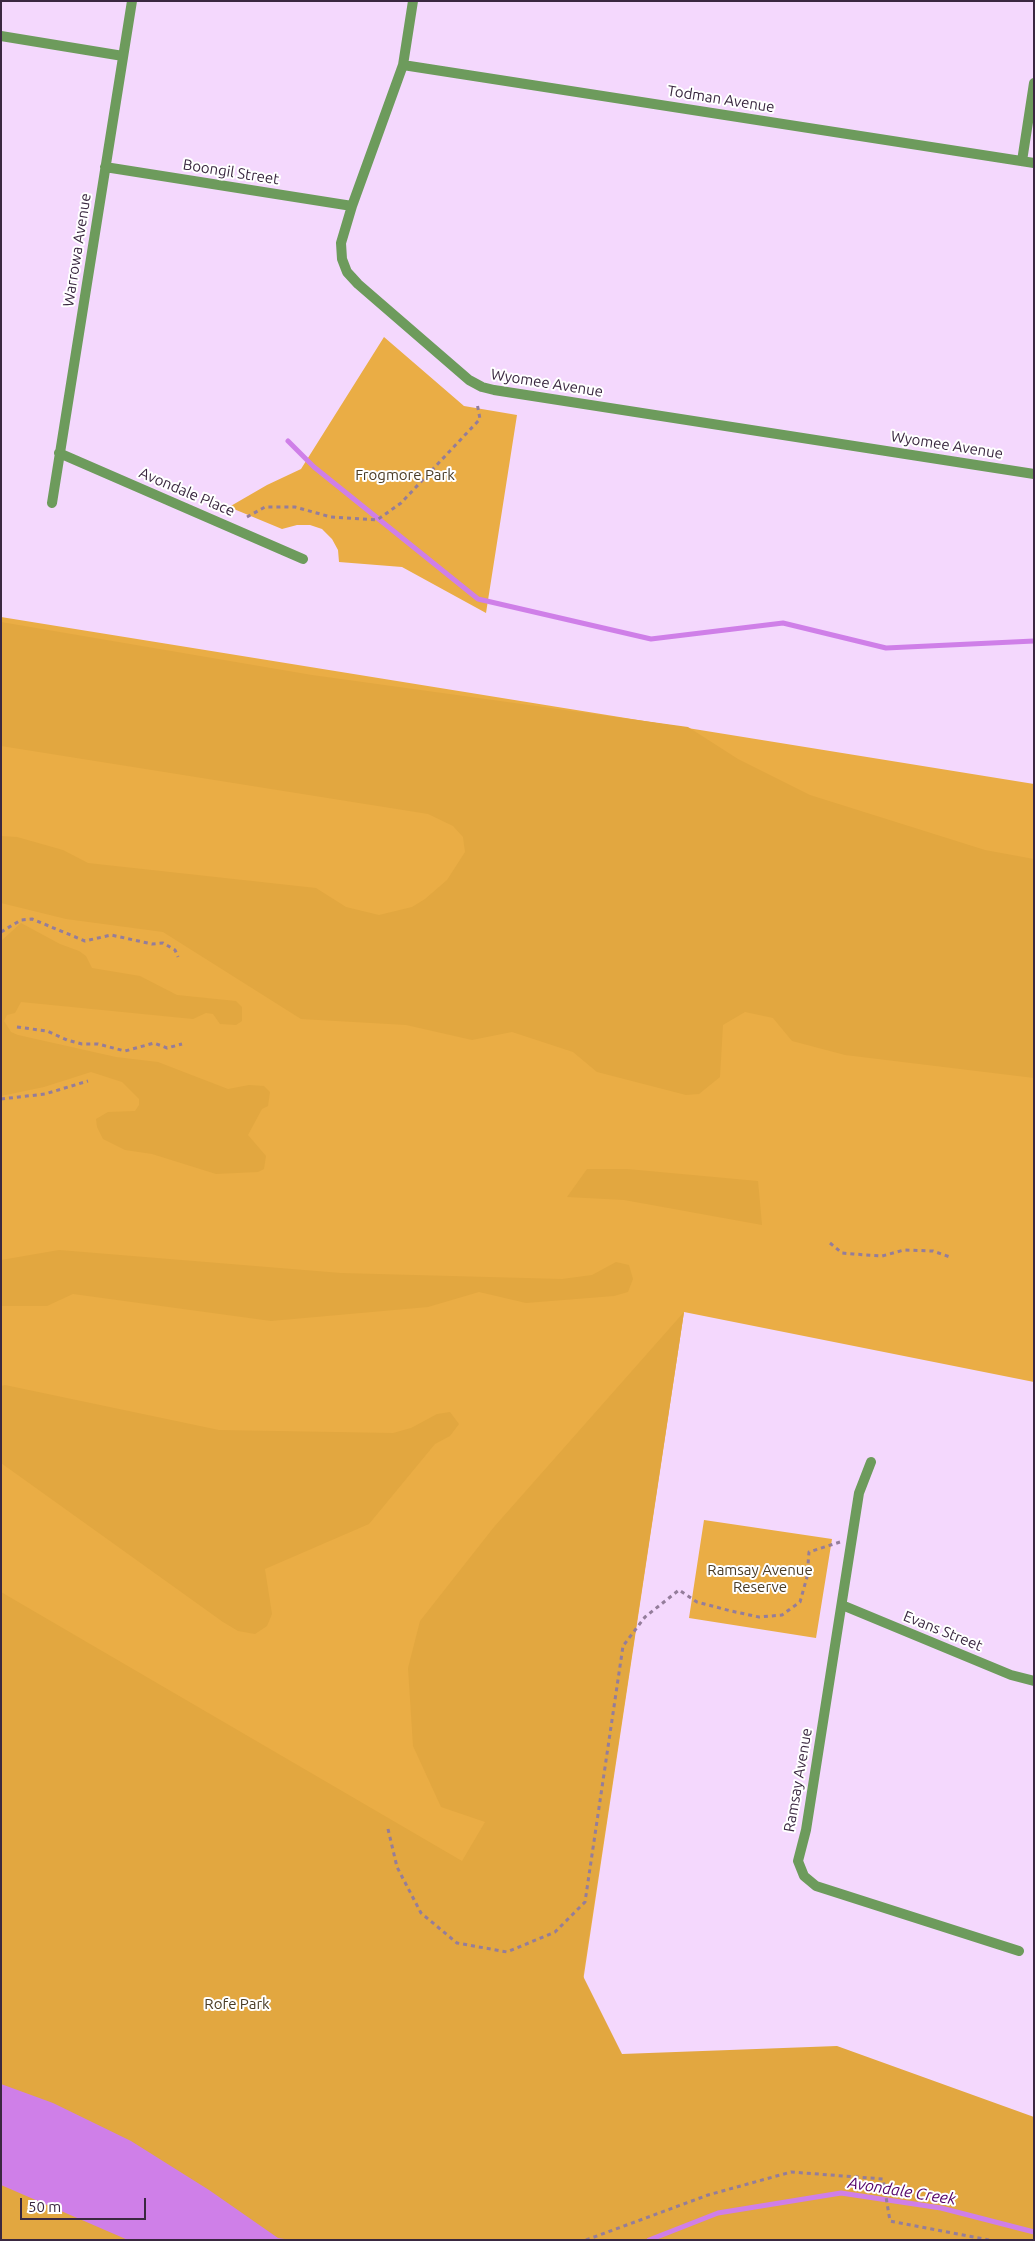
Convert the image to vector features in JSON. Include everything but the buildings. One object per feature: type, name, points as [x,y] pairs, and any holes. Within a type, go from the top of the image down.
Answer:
[{"type":"street","name":"Warrowa Avenue","points":[[52,503],[132,1]]},
{"type":"street","name":"Wyomee Avenue","points":[[413,1],[403,65],[352,206],[341,243],[342,259],[347,272],[469,380],[482,387],[1034,474]]},
{"type":"street","points":[[1,36],[123,56]]},
{"type":"street","name":"Todman Avenue","points":[[403,65],[1034,163]]},
{"type":"street","points":[[1022,161],[1034,83]]},
{"type":"street","name":"Boongil Street","points":[[105,167],[352,206]]},
{"type":"street","name":"Avondale Place","points":[[59,453],[303,559]]},
{"type":"street","name":"Ramsay Avenue","points":[[871,1462],[859,1493],[806,1830],[798,1861],[804,1876],[816,1886],[1020,1951]]},
{"type":"street","name":"Evans Street","points":[[842,1606],[1012,1675],[1034,1681]]},
{"type":"path","points":[[247,517],[265,507],[295,507],[331,517],[377,520],[401,503],[480,419],[477,403]]},
{"type":"path","points":[[1,932],[20,920],[32,919],[84,941],[111,935],[152,944],[163,943],[176,950],[178,957]]},
{"type":"path","points":[[17,1026],[47,1031],[82,1044],[98,1044],[125,1050],[154,1043],[168,1048],[182,1044]]},
{"type":"path","points":[[1,1099],[45,1094],[88,1081]]},
{"type":"path","points":[[830,1243],[842,1253],[882,1256],[904,1250],[933,1251],[950,1257]]},
{"type":"path","points":[[388,1829],[396,1867],[421,1913],[456,1943],[507,1952],[555,1932],[584,1902],[623,1646],[644,1617],[679,1590],[697,1602],[731,1611],[760,1617],[782,1615],[800,1602],[807,1577],[809,1552],[838,1542],[850,1544]]},
{"type":"path","points":[[586,2240],[708,2195],[791,2172],[883,2178],[890,2221],[989,2240]]},
{"type":"green space","name":"Frogmore Park","points":[[384,337],[464,406],[517,415],[486,613],[402,567],[339,562],[338,550],[332,539],[322,529],[310,525],[297,525],[282,529],[229,507],[267,485],[301,469]]},
{"type":"green space","points":[[1,617],[1034,784],[1034,1382],[684,1312],[544,2240],[1,2240]]},
{"type":"green space","points":[[1,622],[312,675],[688,727],[738,759],[810,795],[985,850],[1034,859],[1034,1078],[845,1055],[792,1041],[773,1018],[745,1012],[723,1025],[720,1077],[699,1094],[686,1095],[597,1072],[573,1052],[512,1032],[472,1040],[406,1025],[301,1019],[163,932],[66,919],[1,903],[1,836],[17,837],[63,850],[88,863],[316,888],[346,907],[379,915],[412,907],[425,899],[447,880],[465,852],[463,837],[453,826],[428,814],[1,746]]},
{"type":"green space","points":[[21,923],[60,944],[79,951],[86,956],[92,968],[140,976],[177,995],[236,1001],[242,1007],[242,1021],[236,1025],[220,1024],[213,1014],[206,1013],[193,1019],[21,1002],[15,1013],[7,1015],[4,1021],[11,1032],[18,1035],[116,1057],[158,1062],[228,1089],[249,1085],[264,1086],[270,1092],[268,1106],[262,1109],[248,1135],[266,1156],[264,1169],[258,1172],[216,1174],[152,1154],[125,1150],[103,1139],[97,1127],[96,1119],[108,1112],[135,1111],[139,1105],[139,1099],[122,1082],[91,1072],[44,1087],[1,1096],[1,941]]},
{"type":"green space","points":[[587,1169],[627,1169],[758,1181],[762,1225],[624,1200],[567,1197]]},
{"type":"green space","points":[[59,1250],[341,1273],[562,1279],[592,1275],[616,1262],[629,1265],[633,1279],[628,1292],[614,1296],[526,1303],[479,1292],[428,1307],[271,1321],[73,1294],[47,1306],[1,1306],[1,1260]]},
{"type":"green space","name":"Rofe Park","points":[[684,1312],[583,1976],[622,2054],[837,2046],[1034,2117],[1034,2240],[1,2240],[1,1592],[462,1861],[485,1822],[441,1807],[413,1746],[408,1668],[420,1621],[494,1527]]},
{"type":"green space","points":[[5,1385],[219,1430],[393,1433],[411,1428],[437,1414],[450,1412],[459,1424],[450,1436],[435,1444],[369,1524],[265,1569],[272,1614],[267,1626],[255,1634],[238,1631],[223,1622],[1,1463],[1,1386]]},
{"type":"green space","name":"Ramsay Avenue Reserve","points":[[704,1520],[832,1539],[816,1638],[689,1618]]},
{"type":"shaded area","points":[[1,2084],[53,2103],[131,2141],[209,2190],[278,2238],[291,2240],[128,2240],[1,2185]]},
{"type":"waterway","points":[[288,441],[314,467],[478,599],[651,639],[783,623],[886,648],[1034,641]]},
{"type":"waterway","name":"Avondale Creek","points":[[649,2240],[718,2213],[841,2193],[941,2208],[1034,2232]]}]
